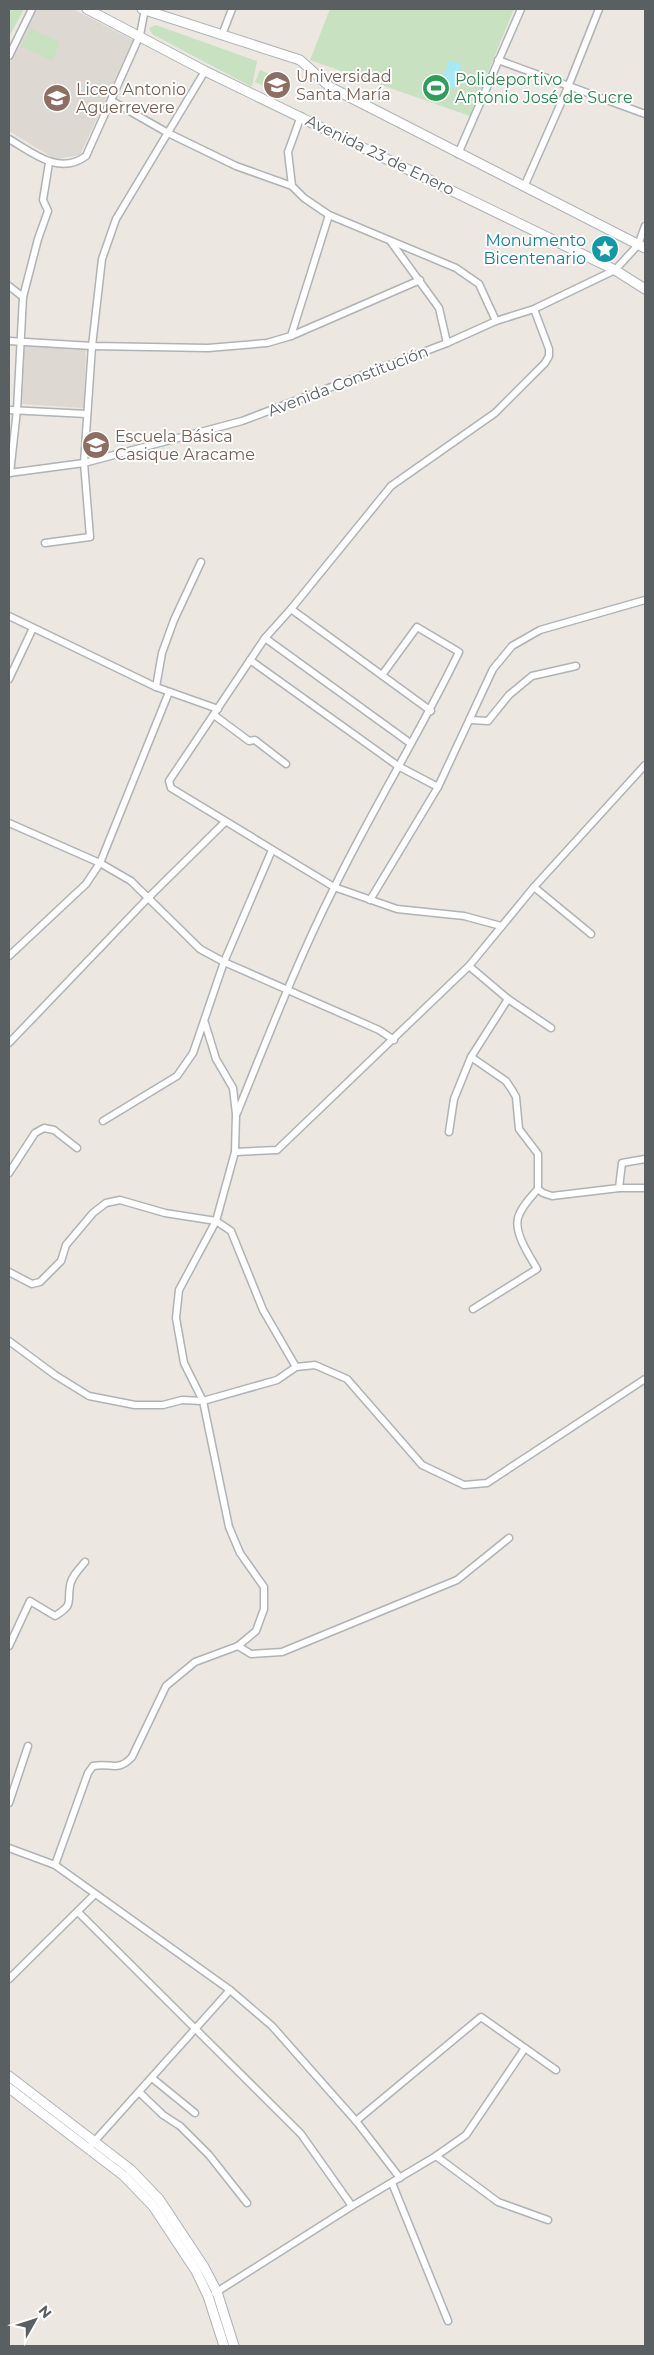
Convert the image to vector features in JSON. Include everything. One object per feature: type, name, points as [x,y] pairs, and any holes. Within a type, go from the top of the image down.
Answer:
[{"type":"main road","name":"Avenida 23 de Enero","points":[[87,9],[140,35],[205,71],[615,270],[645,289]]},
{"type":"main road","points":[[144,9],[300,60],[330,87],[458,154],[642,246]]},
{"type":"main road","points":[[9,2076],[130,2169],[159,2199],[204,2267],[217,2292],[234,2346]]},
{"type":"main road","points":[[9,2088],[124,2176],[152,2206],[196,2272],[208,2296],[224,2346]]},
{"type":"street","points":[[9,56],[32,9]]},
{"type":"street","points":[[9,139],[50,163],[74,164],[86,156],[140,35],[144,9]]},
{"type":"street","points":[[222,34],[232,9]]},
{"type":"street","points":[[458,154],[521,9]]},
{"type":"street","points":[[524,187],[568,88],[599,9]]},
{"type":"street","points":[[498,60],[568,88],[645,114]]},
{"type":"street","points":[[44,543],[90,537],[84,463],[92,346],[102,260],[116,218],[205,71]]},
{"type":"street","points":[[112,101],[236,166],[292,186],[304,198],[329,215],[456,268],[480,284],[496,321]]},
{"type":"street","points":[[292,186],[288,152],[301,116]]},
{"type":"street","points":[[9,473],[17,410],[23,297],[38,239],[48,211],[44,200],[50,163]]},
{"type":"street","points":[[290,336],[329,215]]},
{"type":"street","points":[[642,246],[645,226]]},
{"type":"street","points":[[390,240],[439,308],[447,343]]},
{"type":"street","name":"Avenida Constitución","points":[[9,473],[84,463],[242,422],[447,343],[496,321],[534,309],[615,270],[642,246]]},
{"type":"street","points":[[9,341],[92,346],[208,348],[267,343],[290,336],[420,280]]},
{"type":"street","points":[[9,286],[23,297]]},
{"type":"street","points":[[500,926],[464,916],[397,909],[334,887],[171,788],[169,781],[265,638],[291,609],[391,486],[495,413],[545,363],[549,356],[549,349],[534,309]]},
{"type":"street","points":[[9,410],[87,414]]},
{"type":"street","points":[[156,687],[162,653],[174,620],[201,562]]},
{"type":"street","points":[[370,900],[438,787],[494,669],[512,646],[540,630],[645,600]]},
{"type":"street","points":[[291,609],[431,711]]},
{"type":"street","points":[[9,616],[156,687],[216,712],[249,740],[255,740],[286,764]]},
{"type":"street","points":[[236,1114],[334,887],[410,743],[431,711],[460,652],[417,627],[382,675]]},
{"type":"street","points":[[9,679],[33,628]]},
{"type":"street","points":[[265,638],[410,743]]},
{"type":"street","points":[[250,660],[398,766],[438,787]]},
{"type":"street","points":[[470,720],[488,721],[508,695],[532,676],[576,666]]},
{"type":"street","points":[[9,955],[86,884],[100,863],[169,692]]},
{"type":"street","points":[[235,1152],[278,1150],[470,966],[500,926],[645,765]]},
{"type":"street","points":[[9,1043],[149,897],[225,822]]},
{"type":"street","points":[[9,823],[100,863],[131,880],[200,949],[224,962],[379,1030],[394,1040]]},
{"type":"street","points":[[103,1121],[177,1076],[193,1054],[224,962],[272,850]]},
{"type":"street","points":[[534,887],[591,934]]},
{"type":"street","points":[[470,966],[508,999],[551,1028]]},
{"type":"street","points":[[449,1132],[454,1099],[470,1057],[508,999]]},
{"type":"street","points":[[55,1865],[88,1773],[93,1766],[100,1764],[117,1767],[125,1764],[132,1757],[166,1686],[194,1662],[238,1646],[256,1631],[264,1609],[264,1587],[240,1553],[229,1527],[203,1401],[184,1363],[176,1318],[179,1290],[216,1220],[235,1152],[236,1114],[233,1088],[216,1059],[204,1023]]},
{"type":"street","points":[[470,1057],[506,1081],[516,1097],[519,1129],[538,1154],[538,1189],[524,1206],[518,1219],[520,1235],[537,1269],[473,1309]]},
{"type":"street","points":[[9,1173],[35,1134],[44,1128],[54,1130],[78,1148]]},
{"type":"street","points":[[619,1188],[622,1163],[645,1159]]},
{"type":"street","points":[[538,1189],[552,1196],[619,1188],[645,1188]]},
{"type":"street","points":[[9,1272],[32,1284],[40,1282],[61,1261],[66,1245],[93,1213],[106,1203],[120,1200],[165,1213],[216,1220],[231,1231],[263,1310],[296,1367]]},
{"type":"street","points":[[9,1340],[56,1375],[89,1396],[135,1405],[163,1406],[182,1400],[203,1401],[277,1380],[296,1367],[315,1365],[347,1379],[422,1465],[464,1485],[487,1483],[645,1379]]},
{"type":"street","points":[[238,1646],[251,1654],[282,1652],[457,1580],[509,1538]]},
{"type":"street","points":[[9,1646],[30,1601],[55,1616],[67,1609],[71,1598],[70,1585],[75,1574],[85,1562]]},
{"type":"street","points":[[9,1803],[28,1746]]},
{"type":"street","points":[[9,1848],[55,1865],[230,1990],[272,2026],[356,2121],[400,2178]]},
{"type":"street","points":[[9,1979],[95,1894]]},
{"type":"street","points":[[78,1912],[301,2134],[352,2206]]},
{"type":"street","points":[[88,2148],[230,1990]]},
{"type":"street","points":[[356,2121],[481,2017],[556,2070]]},
{"type":"street","points":[[208,2296],[436,2156],[466,2135],[524,2048]]},
{"type":"street","points":[[152,2078],[195,2113]]},
{"type":"street","points":[[139,2092],[163,2115],[180,2126],[203,2149],[231,2181],[247,2204]]},
{"type":"street","points":[[436,2156],[498,2202],[548,2220]]},
{"type":"street","points":[[392,2183],[448,2321]]},
{"type":"shaded area","name":"Liceo Antonio Aguerrevere","points":[[36,9],[73,9],[133,40],[80,155],[55,159],[9,131],[9,65]]},
{"type":"shaded area","points":[[24,345],[86,348],[84,408],[22,404]]},
{"type":"green space","points":[[9,9],[24,9],[9,37]]},
{"type":"green space","name":"Polideportivo Antonio José de Sucre","points":[[330,9],[514,9],[470,116],[310,60]]},
{"type":"green space","points":[[156,25],[257,61],[252,87],[152,34],[149,28]]},
{"type":"green space","points":[[30,28],[60,42],[52,61],[21,46]]},
{"type":"green space","points":[[260,70],[277,77],[272,90],[255,82]]},
{"type":"water","points":[[449,60],[462,65],[454,89],[441,85]]},
{"type":"place","name":"Universidad Santa María","points":[[277,85]]},
{"type":"place","name":"Polideportivo Antonio José de Sucre","points":[[436,88]]},
{"type":"place","name":"Liceo Antonio Aguerrevere","points":[[57,98]]},
{"type":"place","name":"Monumento Bicentenario","points":[[605,249]]},
{"type":"place","name":"Escuela Básica Casique Aracame","points":[[96,445]]}]
